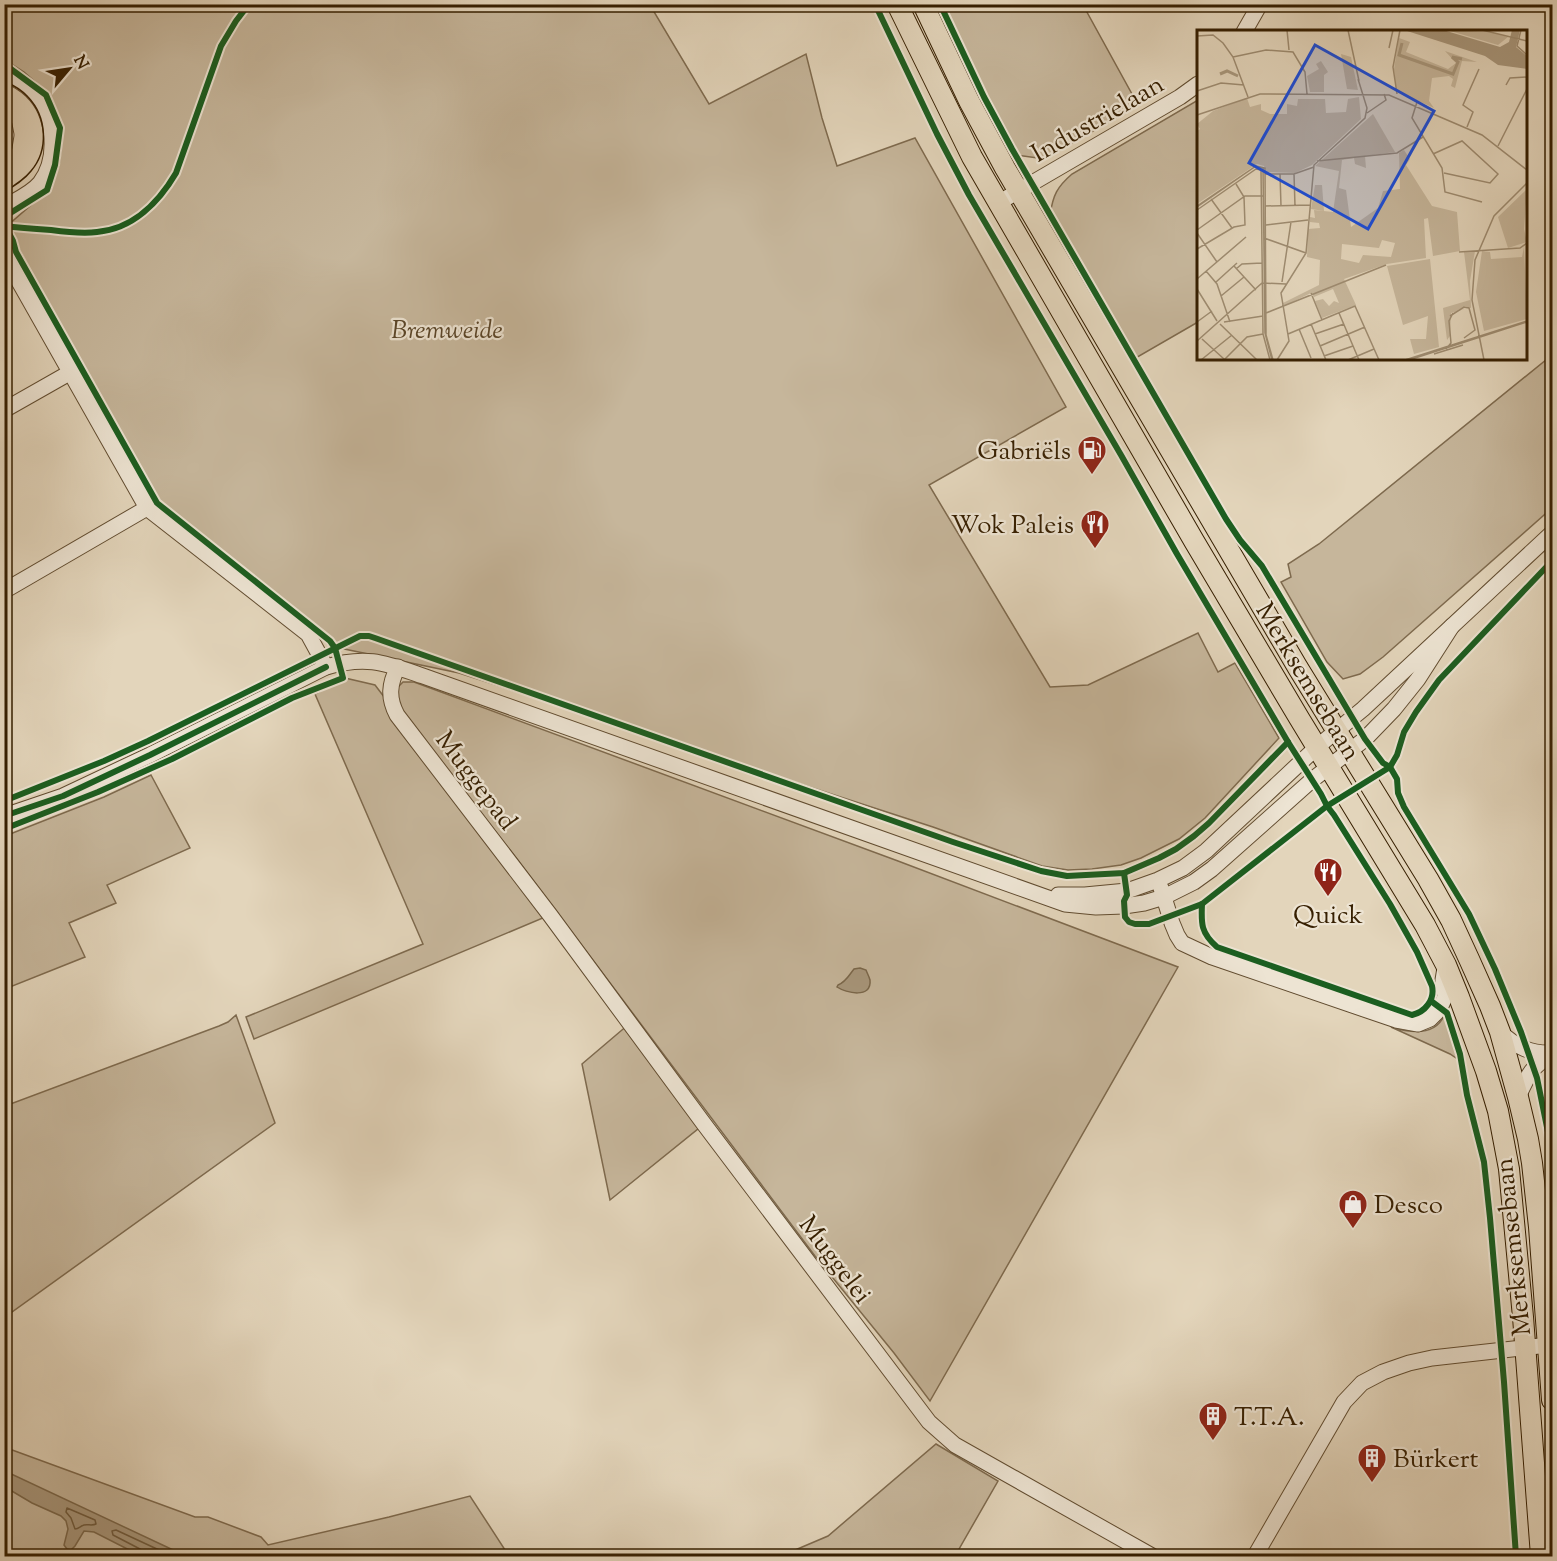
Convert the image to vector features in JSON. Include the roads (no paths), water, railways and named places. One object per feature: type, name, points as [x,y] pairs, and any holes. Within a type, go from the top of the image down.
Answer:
[{"type":"main road","name":"Merksemsebaan","points":[[897,4],[964,142],[998,203],[1199,550],[1410,898],[1446,965],[1486,1071],[1504,1140],[1515,1226],[1541,1557]]},
{"type":"main road","name":"Merksemsebaan","points":[[923,4],[969,101],[1018,191],[1336,732],[1428,879],[1451,920],[1490,1006],[1500,1032],[1528,1139],[1536,1190],[1552,1400]]},
{"type":"street","points":[[1245,30],[1260,4]]},
{"type":"street","points":[[4,74],[24,84],[40,101],[50,125],[51,149],[48,168],[40,182],[29,193],[4,207]]},
{"type":"street","name":"Industrielaan","points":[[998,203],[1180,97],[1197,85]]},
{"type":"street","points":[[4,125],[6,135],[4,147]]},
{"type":"street","points":[[4,255],[147,508],[308,634],[326,667]]},
{"type":"street","points":[[4,410],[71,372]]},
{"type":"street","points":[[4,591],[147,508]]},
{"type":"street","points":[[1040,894],[1085,895],[1127,891],[1183,868],[1206,851],[1317,747],[1364,709],[1552,533]]},
{"type":"street","points":[[4,816],[73,792],[326,667],[364,660],[398,667],[1065,904],[1096,908],[1124,906],[1164,897],[1187,886],[1212,869],[1329,767],[1365,739],[1394,709],[1418,679],[1452,626]]},
{"type":"street","name":"Muggepad","points":[[398,667],[392,677],[390,696],[397,715],[550,915]]},
{"type":"street","points":[[1158,880],[1177,935],[1182,943],[1228,962],[1408,1023],[1418,1024],[1430,1019],[1440,1008],[1445,997],[1443,980],[1446,965]]},
{"type":"street","name":"Muggelei","points":[[550,915],[933,1427],[955,1445],[1152,1557]]},
{"type":"street","points":[[1500,1032],[1512,1044],[1528,1050],[1552,1054]]},
{"type":"street","points":[[1518,1097],[1529,1073],[1552,1054]]},
{"type":"street","points":[[1255,1557],[1344,1402],[1362,1383],[1383,1372],[1432,1358],[1548,1345]]},
{"type":"water","points":[[854,969],[866,970],[870,979],[870,986],[867,990],[858,993],[837,987]]},
{"type":"water","points":[[4,1471],[186,1556],[141,1556],[94,1532],[84,1531],[75,1546],[71,1550],[67,1549],[64,1545],[68,1529],[66,1521],[61,1516],[5,1487]]},
{"type":"tram line","points":[[4,81],[23,92],[34,105],[39,114],[43,134],[43,144],[37,163],[25,177],[4,192]]},
{"type":"place","name":"Gabriëls","points":[[1092,476]]},
{"type":"place","name":"Wok Paleis","points":[[1095,550]]},
{"type":"place","name":"Quick","points":[[1328,898]]},
{"type":"place","name":"Desco","points":[[1353,1230]]},
{"type":"place","name":"T.T.A.","points":[[1213,1442]]},
{"type":"place","name":"Bürkert","points":[[1372,1484]]},
{"type":"park label","name":"Bremweide","points":[[447,329]]}]
